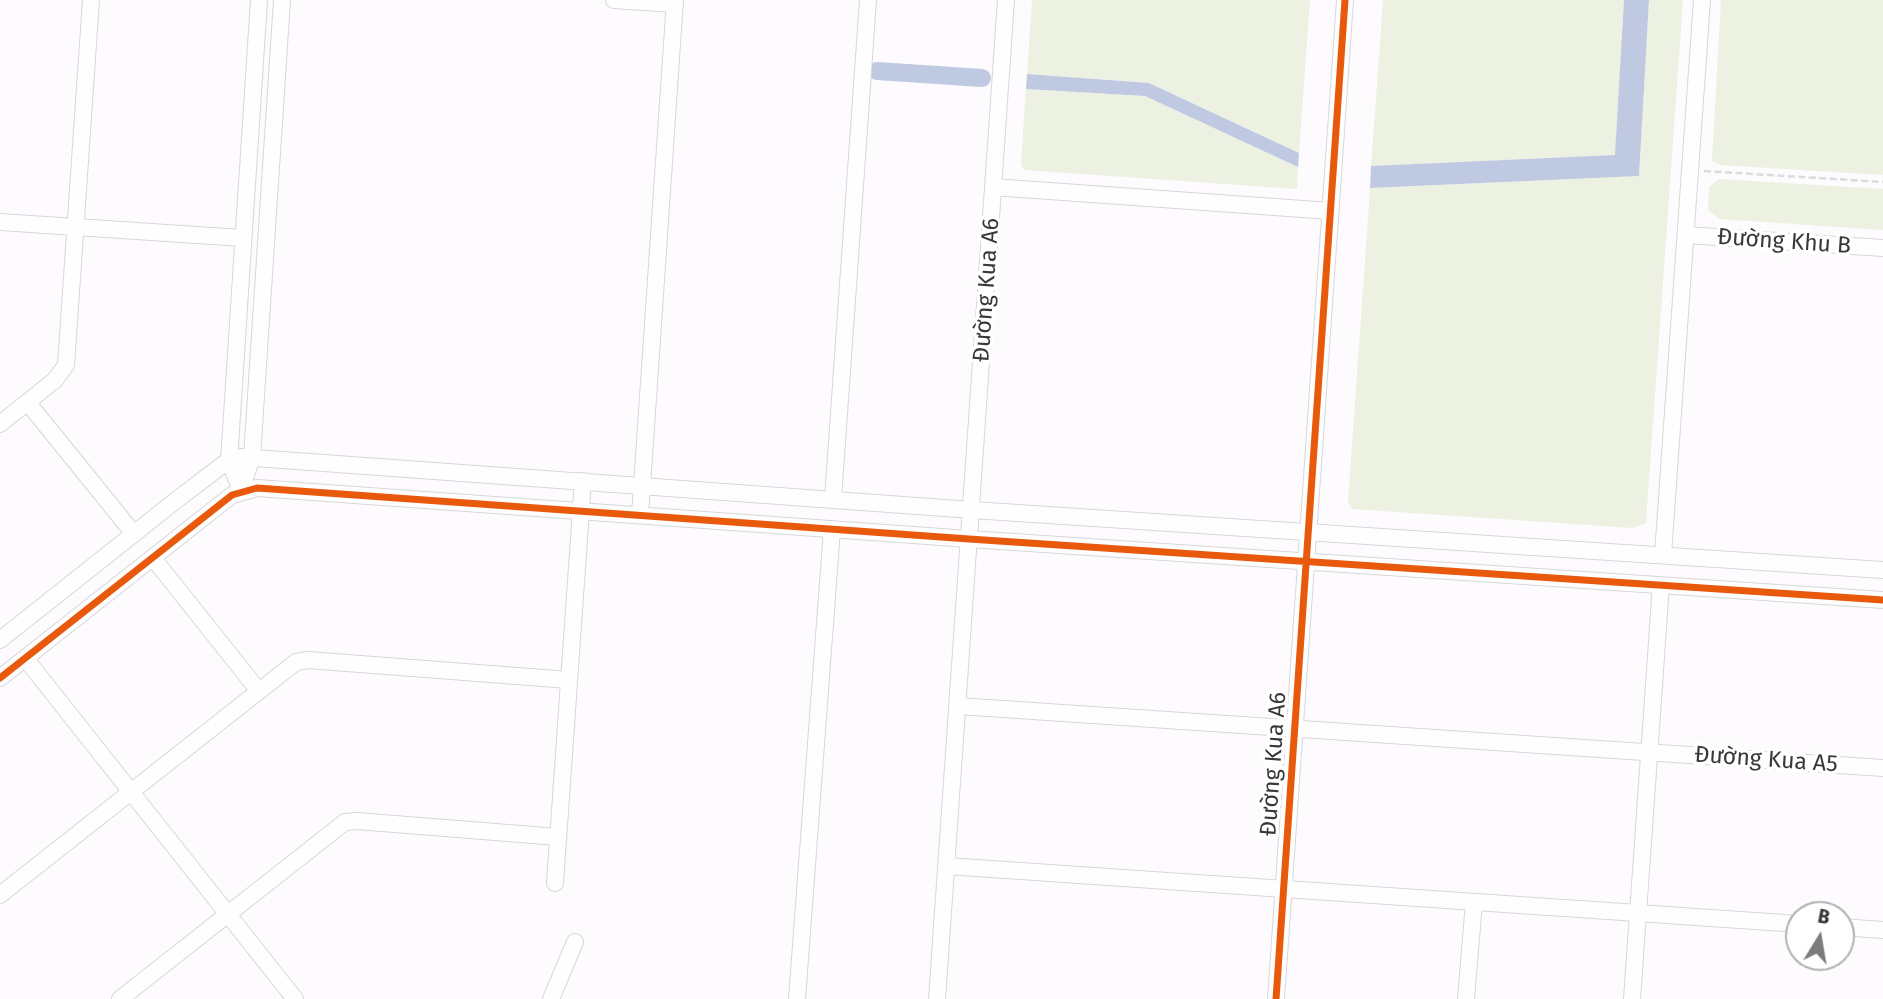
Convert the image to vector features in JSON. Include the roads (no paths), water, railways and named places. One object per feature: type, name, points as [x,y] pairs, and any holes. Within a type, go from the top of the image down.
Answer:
[{"type":"street","points":[[0,424],[55,380],[65,365],[91,0]]},
{"type":"street","points":[[242,490],[229,461],[259,0]]},
{"type":"street","points":[[242,490],[252,457],[282,0]]},
{"type":"street","points":[[614,0],[675,2],[640,515]]},
{"type":"street","points":[[833,499],[867,0]]},
{"type":"street","name":"Đường Kua A6","points":[[937,999],[1006,0]]},
{"type":"street","name":"Đường Kua A6","points":[[1276,999],[1297,729],[1345,0]]},
{"type":"street","points":[[1663,555],[1702,0]]},
{"type":"street","points":[[993,187],[1331,211]]},
{"type":"street","points":[[0,222],[242,238]]},
{"type":"street","name":"Đường Khu B","points":[[1686,235],[1883,248]]},
{"type":"street","points":[[28,402],[134,534]]},
{"type":"street","points":[[0,640],[229,461],[252,457],[972,510],[1883,570]]},
{"type":"street","points":[[555,883],[583,481]]},
{"type":"street","points":[[0,678],[242,490],[257,488],[1883,600]]},
{"type":"street","points":[[797,999],[832,529]]},
{"type":"street","points":[[153,558],[258,690]]},
{"type":"street","points":[[1632,999],[1661,585]]},
{"type":"street","points":[[62,590],[82,613]]},
{"type":"street","points":[[24,658],[295,999]]},
{"type":"street","points":[[0,895],[290,665],[309,660],[569,680]]},
{"type":"street","name":"Đường Kua A6","points":[[958,706],[1650,752]]},
{"type":"street","name":"Đường Kua A5","points":[[1650,752],[1883,768]]},
{"type":"street","points":[[120,999],[340,825],[351,821],[558,837]]},
{"type":"street","points":[[947,866],[1785,923]]},
{"type":"street","points":[[1466,999],[1474,902]]},
{"type":"street","points":[[1855,928],[1883,930]]},
{"type":"street","points":[[551,999],[575,942]]},
{"type":"water","points":[[1624,0],[1649,0],[1639,176],[1370,188],[1371,166],[1615,155]]},
{"type":"water","points":[[1027,74],[1149,83],[1299,153],[1298,167],[1145,96],[1026,89]]},
{"type":"waterway","points":[[877,71],[982,78]]}]
